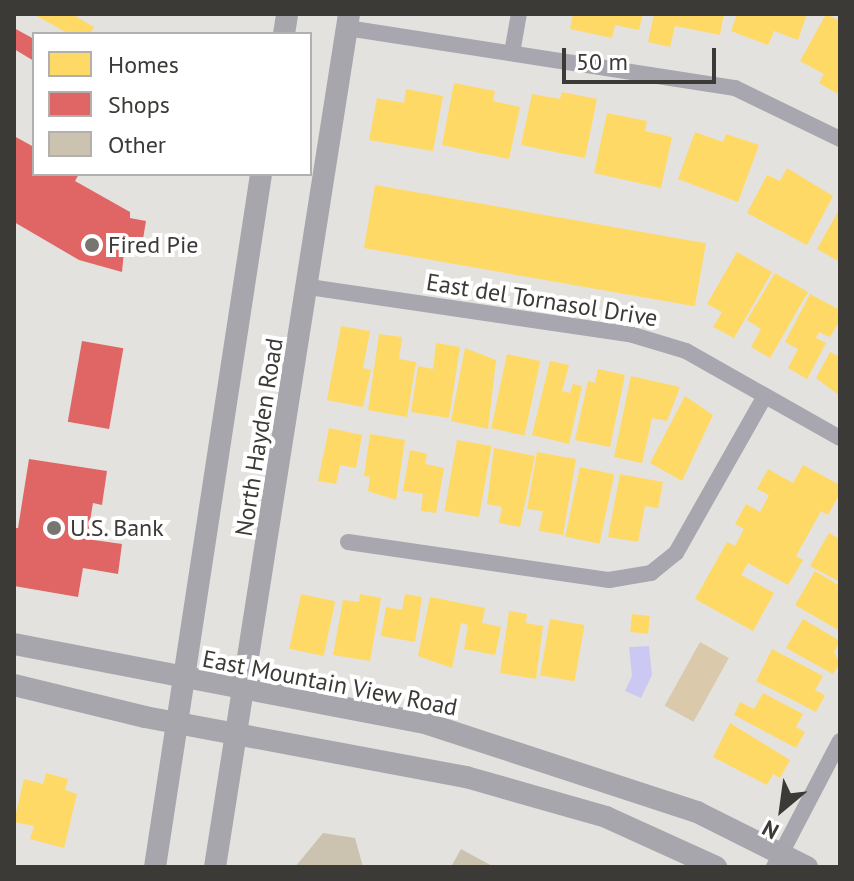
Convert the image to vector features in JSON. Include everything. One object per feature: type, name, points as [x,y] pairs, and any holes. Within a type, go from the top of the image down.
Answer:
[{"type":"main road","name":"North Hayden Road","points":[[215,867],[309,287],[348,21]]},
{"type":"main road","name":"North Hayden Road","points":[[155,867],[261,176]]},
{"type":"main road","name":"East Mountain View Road","points":[[14,644],[183,680],[428,724],[697,812],[778,860],[807,867]]},
{"type":"main road","points":[[14,685],[177,723],[466,777],[606,817],[716,867]]},
{"type":"street","points":[[512,53],[519,14]]},
{"type":"street","points":[[348,21],[512,53],[735,88],[840,139]]},
{"type":"street","name":"East del Tornasol Drive","points":[[309,287],[633,335],[686,351],[840,438]]},
{"type":"street","points":[[348,542],[609,580],[651,573],[676,553],[765,396]]},
{"type":"street","points":[[778,860],[840,741]]},
{"type":"shaded area","points":[[700,642],[729,658],[693,722],[665,706]]},
{"type":"shaded area","points":[[649,646],[652,675],[641,698],[625,691],[632,676],[629,647]]},
{"type":"building: Homes","points":[[33,14],[72,14],[94,27],[91,32],[65,32]]},
{"type":"building: Homes","points":[[573,14],[643,14],[639,30],[615,25],[612,38],[570,29]]},
{"type":"building: Homes","points":[[654,14],[724,14],[720,35],[675,26],[670,47],[648,42]]},
{"type":"building: Homes","points":[[737,14],[807,14],[798,40],[774,31],[768,45],[731,31]]},
{"type":"building: Homes","points":[[826,14],[840,21],[840,95],[819,83],[824,74],[800,61]]},
{"type":"building: Homes","points":[[454,83],[495,91],[493,101],[520,107],[509,159],[442,145]]},
{"type":"building: Homes","points":[[406,89],[443,96],[433,151],[369,140],[377,98],[404,103]]},
{"type":"building: Homes","points":[[562,92],[597,99],[585,158],[521,145],[532,94],[560,99]]},
{"type":"building: Homes","points":[[607,113],[647,121],[645,131],[672,137],[661,188],[594,173]]},
{"type":"building: Homes","points":[[695,132],[723,142],[726,134],[759,145],[738,202],[678,179]]},
{"type":"building: Homes","points":[[787,168],[833,196],[807,245],[747,213],[767,175],[780,181]]},
{"type":"building: Homes","points":[[375,185],[706,243],[695,306],[364,248]]},
{"type":"building: Homes","points":[[840,208],[840,262],[817,249]]},
{"type":"building: Homes","points":[[737,252],[772,272],[734,338],[713,327],[722,312],[707,304]]},
{"type":"building: Homes","points":[[775,273],[808,292],[770,358],[751,347],[761,329],[747,320]]},
{"type":"building: Homes","points":[[810,294],[840,310],[840,320],[830,337],[819,332],[816,338],[826,343],[807,379],[788,368],[798,349],[785,342]]},
{"type":"building: Homes","points":[[341,326],[370,331],[363,368],[371,370],[363,407],[327,400]]},
{"type":"building: Homes","points":[[379,334],[402,337],[399,359],[416,362],[407,417],[368,410]]},
{"type":"building: Homes","points":[[436,343],[460,347],[449,418],[411,412],[418,366],[433,369]]},
{"type":"building: Homes","points":[[465,348],[496,360],[488,429],[451,421]]},
{"type":"building: Homes","points":[[830,352],[838,356],[840,352],[840,396],[816,378]]},
{"type":"building: Homes","points":[[507,354],[540,361],[524,435],[491,428]]},
{"type":"building: Homes","points":[[550,361],[569,365],[562,391],[570,393],[573,384],[582,386],[569,444],[532,435]]},
{"type":"building: Homes","points":[[598,369],[625,375],[610,447],[575,440],[588,381],[595,383]]},
{"type":"building: Homes","points":[[631,376],[680,387],[667,421],[652,418],[642,463],[614,457]]},
{"type":"building: Homes","points":[[685,396],[713,415],[682,481],[650,463]]},
{"type":"building: Homes","points":[[329,428],[362,435],[356,468],[340,465],[336,484],[318,481]]},
{"type":"building: Homes","points":[[370,434],[405,440],[396,500],[368,491],[370,477],[364,476]]},
{"type":"building: Homes","points":[[457,440],[491,446],[479,517],[444,511]]},
{"type":"building: Homes","points":[[494,448],[535,456],[520,527],[499,523],[502,507],[487,504]]},
{"type":"building: Homes","points":[[410,450],[427,454],[425,464],[444,468],[436,513],[421,511],[423,494],[403,491]]},
{"type":"building: Homes","points":[[537,452],[576,459],[563,535],[539,531],[543,511],[527,509]]},
{"type":"building: Homes","points":[[803,465],[840,485],[840,493],[828,515],[821,511],[796,556],[803,560],[788,585],[748,563],[741,575],[774,593],[753,631],[695,599],[727,542],[735,546],[744,529],[735,524],[746,504],[760,512],[769,495],[757,489],[768,469],[793,483]]},
{"type":"building: Homes","points":[[580,467],[614,474],[599,544],[565,536]]},
{"type":"building: Homes","points":[[620,474],[663,482],[658,508],[645,506],[638,542],[608,537]]},
{"type":"building: Homes","points":[[829,533],[840,539],[840,582],[810,566]]},
{"type":"building: Homes","points":[[815,571],[840,586],[840,631],[795,605]]},
{"type":"building: Homes","points":[[301,594],[335,601],[324,656],[289,649]]},
{"type":"building: Homes","points":[[360,594],[381,598],[370,661],[333,655],[343,600],[359,602]]},
{"type":"building: Homes","points":[[405,594],[422,597],[415,642],[381,636],[386,607],[402,610]]},
{"type":"building: Homes","points":[[430,597],[485,608],[482,623],[501,627],[495,655],[464,649],[468,625],[461,623],[452,668],[418,656]]},
{"type":"building: Homes","points":[[509,611],[527,614],[526,623],[543,626],[536,679],[500,673]]},
{"type":"building: Homes","points":[[632,614],[650,616],[648,634],[630,632]]},
{"type":"building: Homes","points":[[550,619],[584,625],[575,681],[540,675]]},
{"type":"building: Homes","points":[[803,619],[840,641],[834,652],[840,663],[833,674],[786,648]]},
{"type":"building: Homes","points":[[772,649],[823,676],[815,690],[825,695],[816,712],[756,681]]},
{"type":"building: Homes","points":[[763,693],[803,714],[796,727],[805,732],[796,748],[734,715],[740,702],[754,709]]},
{"type":"building: Homes","points":[[730,723],[790,760],[780,778],[773,774],[767,785],[713,757]]},
{"type":"building: Homes","points":[[46,773],[68,779],[65,790],[77,794],[64,848],[30,839],[34,826],[14,822],[24,779],[43,784]]},
{"type":"building: Shops","points":[[14,28],[32,38],[32,60],[14,49]]},
{"type":"building: Shops","points":[[14,136],[32,146],[32,176],[78,176],[75,181],[130,212],[130,218],[146,221],[142,245],[125,242],[122,272],[79,260],[14,222]]},
{"type":"building: Shops","points":[[82,341],[123,348],[109,429],[68,422]]},
{"type":"building: Shops","name":"U.S. Bank","points":[[29,459],[107,471],[102,505],[93,503],[87,539],[122,544],[118,574],[83,568],[78,597],[14,586],[14,528],[18,528]]},
{"type":"building: Other","points":[[323,833],[355,838],[363,867],[295,867]]},
{"type":"building: Other","points":[[461,849],[494,867],[451,867]]},
{"type":"place","name":"Fired Pie","points":[[92,245]]},
{"type":"place","name":"U.S. Bank","points":[[54,528]]}]
